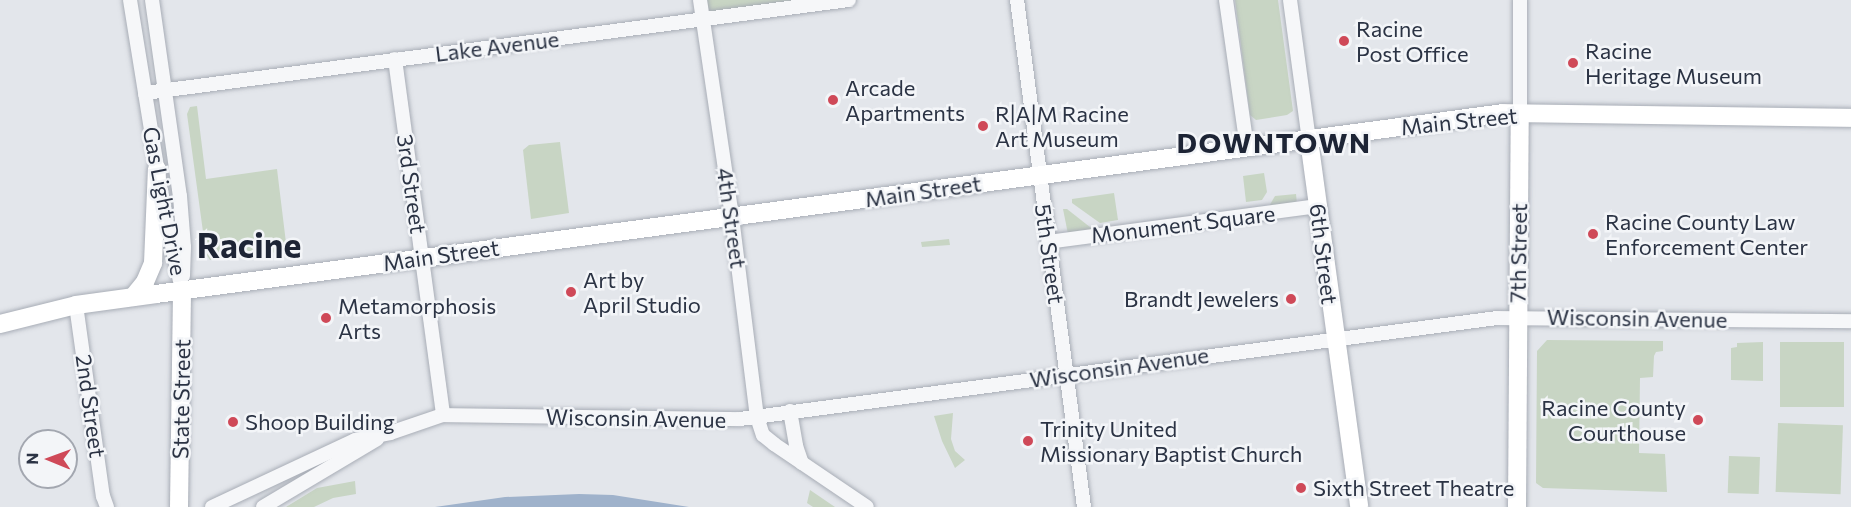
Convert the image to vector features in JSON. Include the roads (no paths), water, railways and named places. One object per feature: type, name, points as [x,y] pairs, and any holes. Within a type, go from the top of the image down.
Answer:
[{"type":"main road","name":"Main Street","points":[[0,324],[76,305],[182,290],[1503,113],[1851,118]]},
{"type":"main road","name":"7th Street","points":[[1517,507],[1520,114]]},
{"type":"main road","name":"6th Street","points":[[1309,140],[1359,507]]},
{"type":"main road","points":[[133,297],[145,282],[153,263],[157,169]]},
{"type":"main road","name":"State Street","points":[[179,507],[182,290]]},
{"type":"street","name":"Gas Light Drive","points":[[130,0],[157,169],[182,290]]},
{"type":"street","name":"Gas Light Drive","points":[[152,0],[184,229],[182,290]]},
{"type":"street","name":"4th Street","points":[[700,0],[732,217],[757,417]]},
{"type":"street","name":"Lake Avenue","points":[[145,93],[849,0]]},
{"type":"street","name":"5th Street","points":[[1017,0],[1084,507]]},
{"type":"street","points":[[1226,0],[1247,148]]},
{"type":"street","name":"6th Street","points":[[1290,0],[1309,140]]},
{"type":"street","name":"7th Street","points":[[1520,0],[1520,114]]},
{"type":"street","name":"3rd Street","points":[[395,59],[443,415]]},
{"type":"street","name":"Monument Square","points":[[1048,242],[1317,206]]},
{"type":"street","name":"2nd Street","points":[[76,305],[103,496],[107,507]]},
{"type":"street","name":"Wisconsin Avenue","points":[[212,507],[355,440],[390,433],[443,415],[757,417],[1335,338],[1517,317],[1851,321]]},
{"type":"street","points":[[790,411],[796,446],[802,463]]},
{"type":"street","points":[[757,417],[763,435],[867,507]]},
{"type":"street","name":"Wisconsin Avenue","points":[[263,507],[336,461],[390,433]]},
{"type":"water","points":[[613,495],[689,507],[435,507],[505,497]]},
{"type":"place","name":"Racine Post Office","points":[[1344,41]]},
{"type":"place","name":"Racine Heritage Museum","points":[[1573,63]]},
{"type":"place","name":"Arcade Apartments","points":[[833,100]]},
{"type":"place","name":"R|A|M Racine Art Museum","points":[[983,126]]},
{"type":"place","name":"Racine County Law Enforcement Center","points":[[1593,234]]},
{"type":"place","name":"Art by April Studio","points":[[571,292]]},
{"type":"place","name":"Brandt Jewelers","points":[[1291,299]]},
{"type":"place","name":"Metamorphosis Arts","points":[[326,318]]},
{"type":"place","name":"Racine County Courthouse","points":[[1698,420]]},
{"type":"place","name":"Shoop Building","points":[[233,422]]},
{"type":"place","name":"Trinity United Missionary Baptist Church","points":[[1028,441]]},
{"type":"place","name":"Sixth Street Theatre","points":[[1301,488]]},
{"type":"district","name":"DOWNTOWN","points":[[1274,142]]},
{"type":"district","name":"Racine","points":[[249,245]]}]
